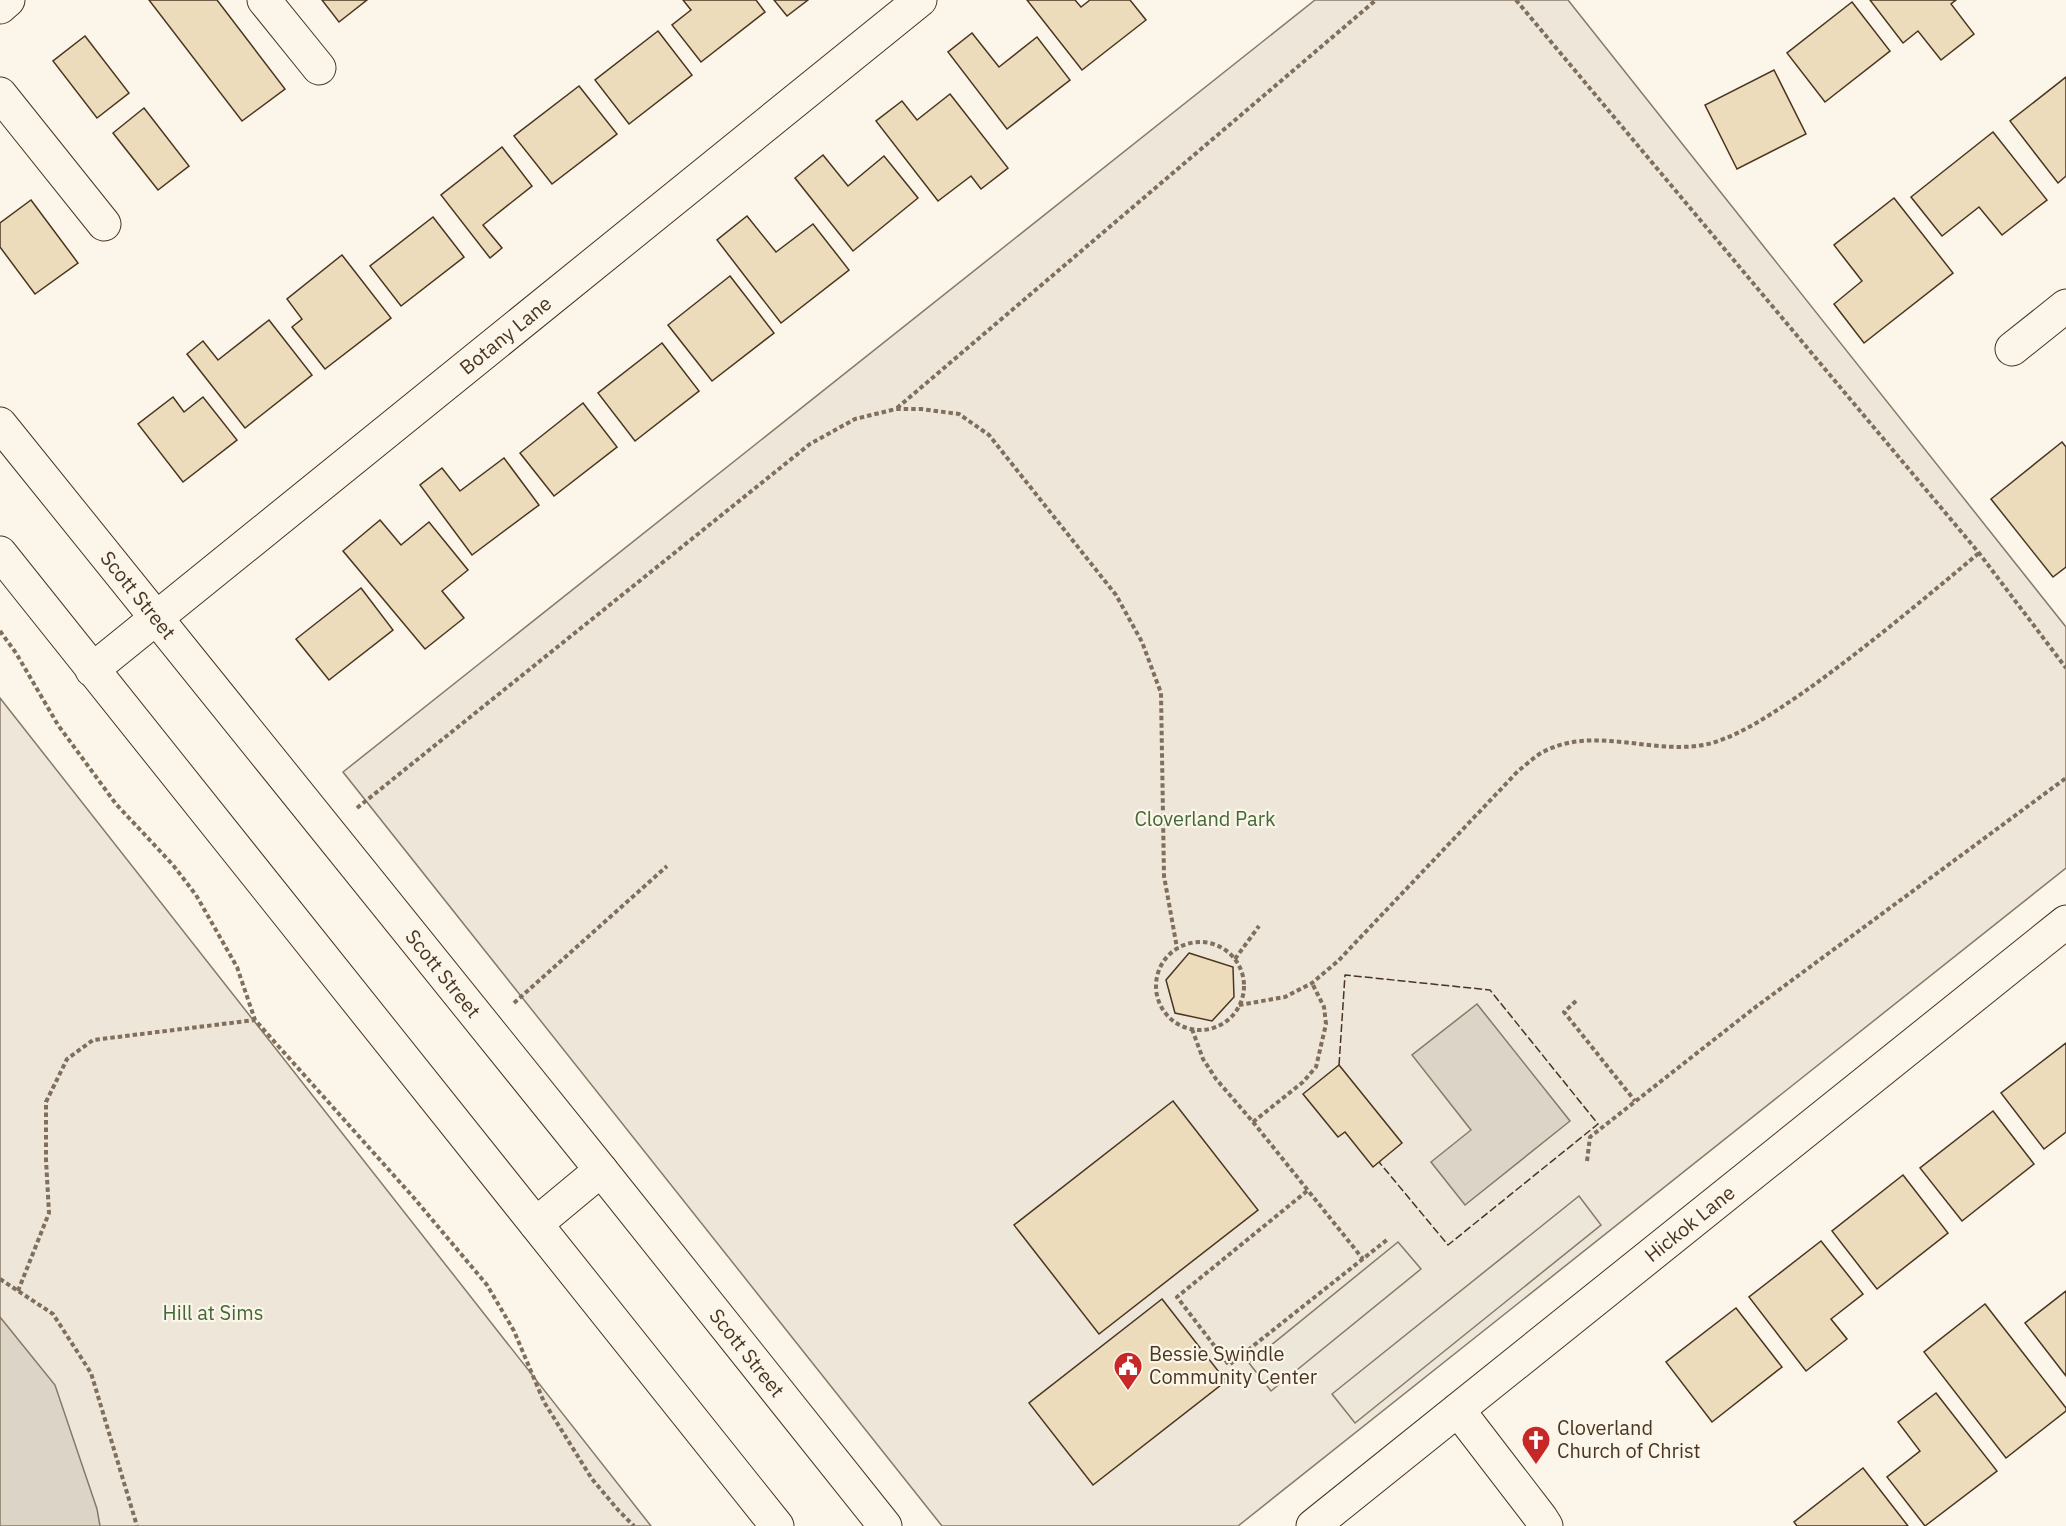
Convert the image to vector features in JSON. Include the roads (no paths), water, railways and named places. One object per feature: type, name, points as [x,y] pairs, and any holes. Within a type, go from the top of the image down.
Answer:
[{"type":"main road","points":[[0,7],[8,0]]},
{"type":"main road","points":[[264,0],[319,68]]},
{"type":"main road","name":"Botany Lane","points":[[92,670],[920,0]]},
{"type":"main road","points":[[0,94],[104,224]]},
{"type":"main road","points":[[2012,348],[2066,306]]},
{"type":"main road","name":"Scott Street","points":[[0,424],[885,1526]]},
{"type":"main road","points":[[0,553],[777,1526]]},
{"type":"main road","name":"Hickok Lane","points":[[1313,1526],[2066,922]]},
{"type":"main road","points":[[536,1224],[601,1170]]},
{"type":"main road","points":[[1458,1410],[1546,1526]]},
{"type":"place","name":"Bessie Swindle Community Center","points":[[1128,1392]]},
{"type":"place","name":"Cloverland Church of Christ","points":[[1536,1466]]},
{"type":"park label","name":"Cloverland Park","points":[[1205,819]]},
{"type":"park label","name":"Hill at Sims","points":[[213,1313]]}]
